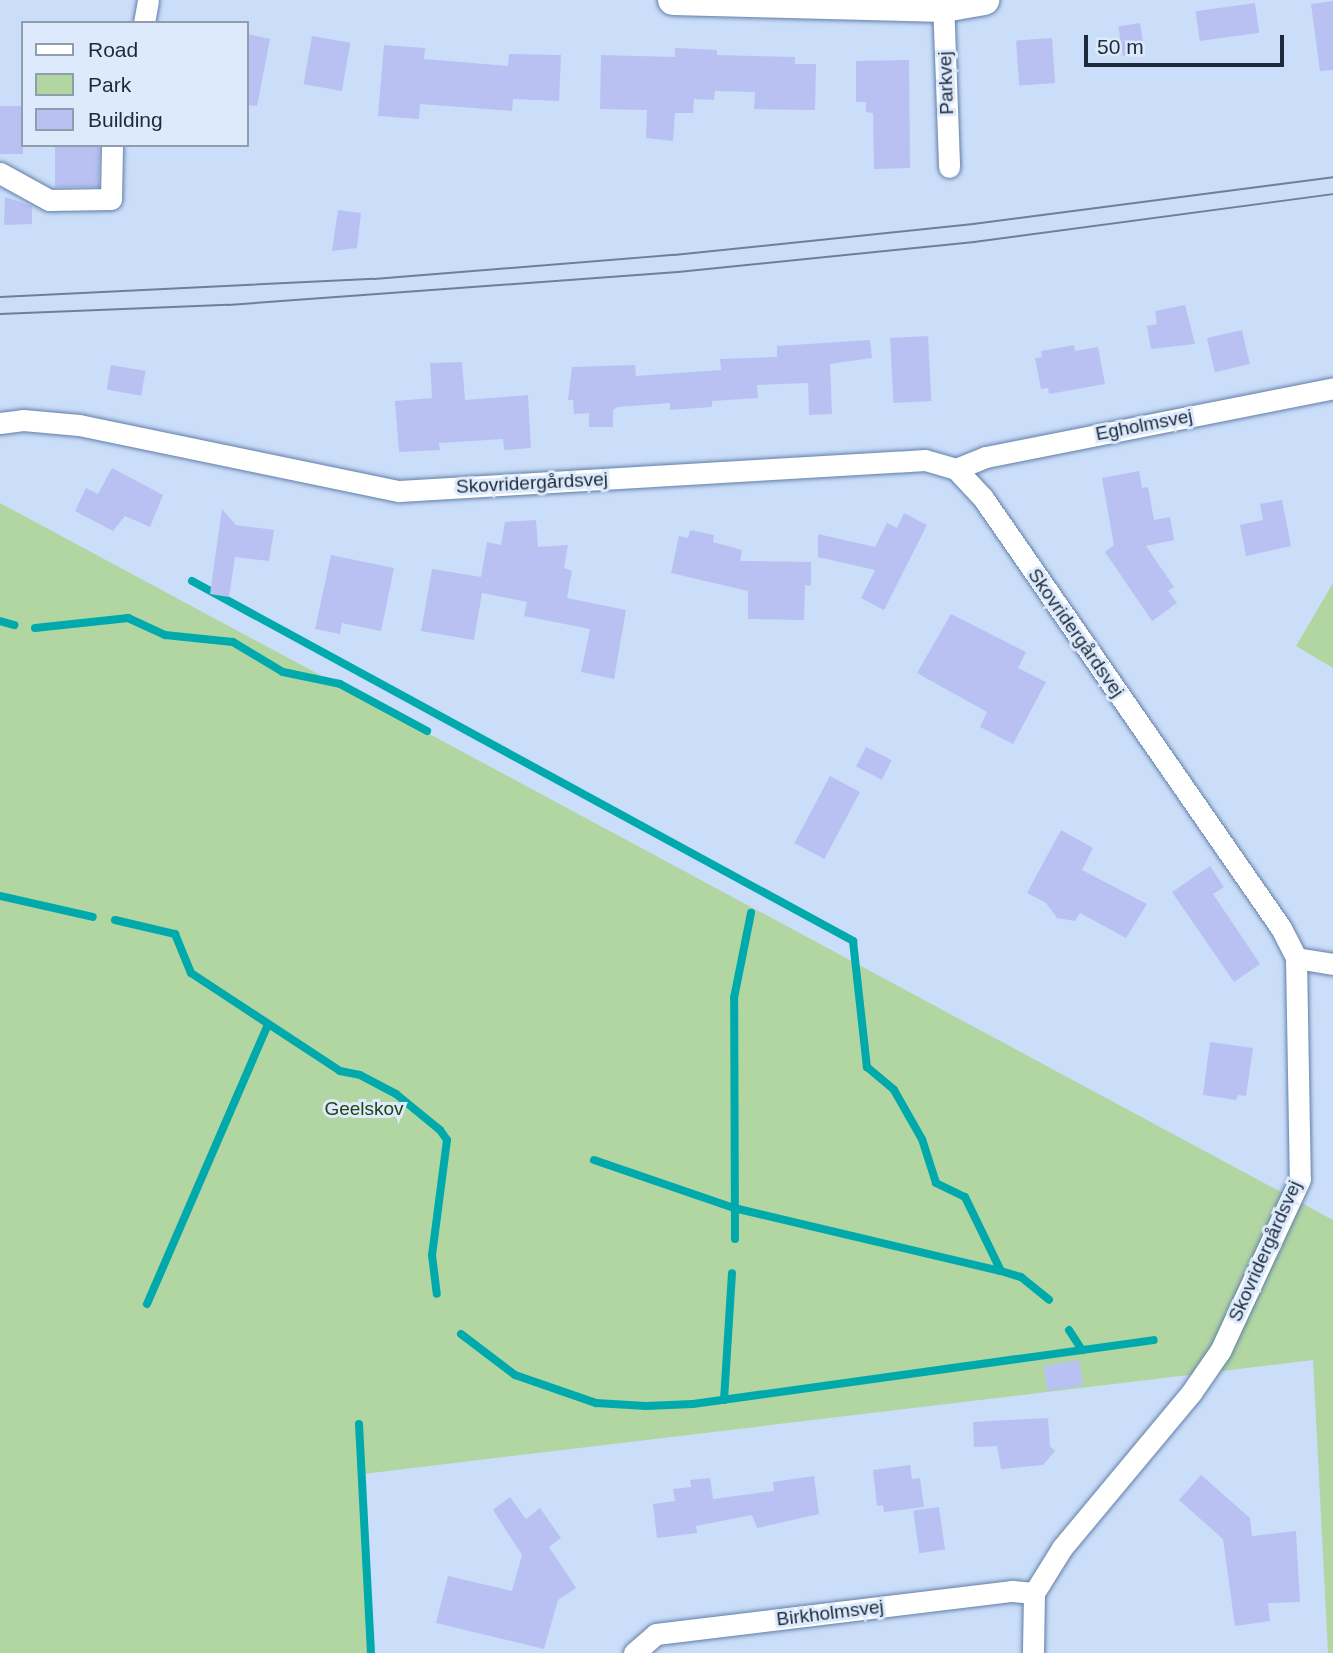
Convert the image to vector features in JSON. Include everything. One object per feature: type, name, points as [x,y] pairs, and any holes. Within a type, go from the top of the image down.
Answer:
[{"type":"street","points":[[144,21],[148,0]]},
{"type":"street","points":[[673,0],[943,4],[984,0]]},
{"type":"street","name":"Parkvej","points":[[943,4],[949,167]]},
{"type":"street","points":[[0,173],[50,200],[111,199],[112,147]]},
{"type":"street","name":"Egholmsvej","points":[[956,469],[986,457],[1333,388]]},
{"type":"street","name":"Skovridergårdsvej","points":[[0,424],[23,420],[79,425],[399,491],[925,460],[956,469],[983,498],[1281,928],[1296,958],[1300,1179],[1220,1351],[1191,1393],[1062,1548],[1034,1593]]},
{"type":"street","points":[[1296,958],[1333,964]]},
{"type":"street","name":"Birkholmsvej","points":[[634,1653],[656,1634],[1012,1591],[1034,1593]]},
{"type":"street","points":[[1033,1653],[1034,1593]]},
{"type":"green space","name":"Geelskov","points":[[0,503],[1333,1220],[1333,1653],[1328,1653],[1313,1360],[363,1474],[370,1653],[0,1653]]},
{"type":"green space","points":[[1333,583],[1333,668],[1296,646]]},
{"type":"building","points":[[1333,1],[1333,70],[1320,71],[1311,4]]},
{"type":"building","points":[[1255,3],[1259,33],[1200,41],[1196,11]]},
{"type":"building","points":[[1140,23],[1145,53],[1123,56],[1118,26]]},
{"type":"building","points":[[248,34],[270,39],[257,106],[248,105]]},
{"type":"building","points":[[312,36],[350,43],[342,91],[303,84]]},
{"type":"building","points":[[1052,38],[1055,83],[1019,85],[1016,41]]},
{"type":"building","points":[[384,45],[425,48],[424,59],[508,66],[509,54],[561,55],[559,101],[513,99],[512,111],[420,104],[419,119],[378,116]]},
{"type":"building","points":[[675,48],[717,50],[717,55],[795,57],[795,64],[816,64],[815,110],[754,109],[755,92],[715,91],[714,100],[694,99],[693,113],[675,113],[673,141],[646,138],[647,110],[600,109],[601,55],[675,57]]},
{"type":"building","points":[[909,60],[910,168],[874,169],[873,113],[866,112],[866,102],[856,102],[856,61]]},
{"type":"building","points":[[0,106],[21,106],[23,154],[0,154]]},
{"type":"building","points":[[55,147],[99,147],[99,187],[55,187]]},
{"type":"building","points":[[5,197],[32,206],[32,224],[4,225]]},
{"type":"building","points":[[338,210],[361,213],[357,248],[332,251]]},
{"type":"building","points":[[1185,305],[1195,344],[1151,349],[1147,326],[1157,324],[1155,311]]},
{"type":"building","points":[[1242,330],[1250,364],[1215,372],[1207,338]]},
{"type":"building","points":[[928,336],[931,401],[893,403],[890,338]]},
{"type":"building","points":[[870,340],[872,358],[830,364],[832,414],[809,415],[808,383],[757,385],[758,398],[712,401],[712,407],[670,410],[670,403],[618,407],[613,410],[613,427],[589,427],[589,413],[574,414],[573,400],[568,400],[572,367],[635,365],[636,376],[721,370],[720,359],[777,357],[777,346]]},
{"type":"building","points":[[1074,345],[1075,351],[1098,347],[1105,384],[1049,394],[1048,388],[1041,389],[1035,358],[1042,357],[1041,351]]},
{"type":"building","points":[[462,362],[465,400],[528,395],[531,448],[504,450],[503,439],[439,443],[440,450],[399,452],[395,401],[432,398],[430,363]]},
{"type":"building","points":[[111,365],[145,371],[141,396],[107,390]]},
{"type":"building","points":[[112,468],[163,495],[150,527],[125,516],[113,531],[75,511],[86,488],[98,494]]},
{"type":"building","points":[[1139,471],[1142,488],[1148,487],[1154,520],[1170,517],[1174,540],[1146,546],[1174,587],[1168,591],[1177,603],[1152,621],[1105,552],[1114,545],[1102,478]]},
{"type":"building","points":[[1282,500],[1291,546],[1246,556],[1240,525],[1263,520],[1260,504]]},
{"type":"building","points":[[222,509],[236,525],[274,530],[269,561],[235,557],[229,597],[210,594]]},
{"type":"building","points":[[904,513],[927,525],[884,610],[861,598],[875,570],[818,557],[818,534],[875,547],[887,523],[897,528]]},
{"type":"building","points":[[536,520],[538,547],[568,545],[564,568],[572,571],[567,598],[626,610],[614,679],[581,672],[590,629],[524,616],[527,602],[482,593],[474,640],[421,631],[432,569],[481,577],[487,542],[501,545],[505,522]]},
{"type":"building","points":[[690,530],[714,535],[713,542],[742,550],[740,561],[811,562],[811,586],[805,585],[804,620],[748,619],[748,591],[671,573],[679,536],[688,538]]},
{"type":"building","points":[[331,555],[394,568],[381,631],[342,623],[340,634],[315,629]]},
{"type":"building","points":[[951,614],[1026,652],[1018,668],[1046,682],[1013,744],[980,727],[987,712],[917,673]]},
{"type":"building","points":[[866,747],[892,760],[882,780],[856,767]]},
{"type":"building","points":[[830,776],[860,792],[824,859],[794,843]]},
{"type":"building","points":[[1061,830],[1093,848],[1082,870],[1147,904],[1126,938],[1080,913],[1075,921],[1057,918],[1046,903],[1027,893]]},
{"type":"building","points":[[1210,866],[1224,887],[1213,894],[1260,964],[1234,982],[1172,892]]},
{"type":"building","points":[[1210,1042],[1253,1048],[1246,1096],[1238,1095],[1236,1100],[1203,1095]]},
{"type":"building","points":[[1079,1360],[1083,1386],[1048,1391],[1043,1366]]},
{"type":"building","points":[[1048,1418],[1050,1446],[1055,1451],[1043,1465],[1001,1469],[997,1446],[974,1447],[973,1422]]},
{"type":"building","points":[[910,1465],[912,1479],[920,1478],[924,1507],[884,1512],[883,1505],[877,1506],[873,1470]]},
{"type":"building","points":[[1201,1475],[1250,1518],[1252,1536],[1296,1531],[1300,1602],[1268,1603],[1270,1621],[1235,1626],[1223,1539],[1179,1500]]},
{"type":"building","points":[[814,1476],[819,1514],[757,1528],[752,1515],[696,1526],[697,1533],[657,1538],[653,1504],[675,1501],[673,1489],[691,1487],[690,1480],[710,1478],[713,1499],[774,1491],[773,1482]]},
{"type":"building","points":[[510,1497],[526,1519],[540,1508],[561,1538],[549,1547],[576,1588],[558,1600],[544,1649],[436,1623],[448,1576],[512,1591],[522,1555],[493,1510]]},
{"type":"building","points":[[939,1507],[945,1550],[919,1553],[913,1511]]},
{"type":"waterway","points":[[192,581],[853,941],[867,1067],[894,1090],[922,1139],[936,1183],[965,1197],[1001,1271],[1021,1277],[1049,1300]]},
{"type":"waterway","points":[[35,628],[128,618],[165,635],[233,642],[283,672],[340,684],[427,731]]},
{"type":"waterway","points":[[0,621],[14,625]]},
{"type":"waterway","points":[[0,896],[93,917]]},
{"type":"waterway","points":[[735,1239],[734,998],[751,913]]},
{"type":"waterway","points":[[115,920],[175,934],[191,973],[340,1071],[360,1075],[396,1094],[440,1130],[447,1140],[432,1255],[437,1294]]},
{"type":"waterway","points":[[147,1304],[268,1025]]},
{"type":"waterway","points":[[594,1160],[734,1208],[1001,1271]]},
{"type":"waterway","points":[[724,1400],[732,1273]]},
{"type":"waterway","points":[[1069,1330],[1082,1350]]},
{"type":"waterway","points":[[461,1334],[515,1375],[596,1403],[646,1406],[693,1404],[1154,1340]]},
{"type":"waterway","points":[[359,1424],[371,1653]]},
{"type":"tram line","points":[[0,297],[374,279],[674,255],[973,224],[1333,177]]},
{"type":"tram line","points":[[0,314],[228,305],[678,272],[974,242],[1333,194]]}]
